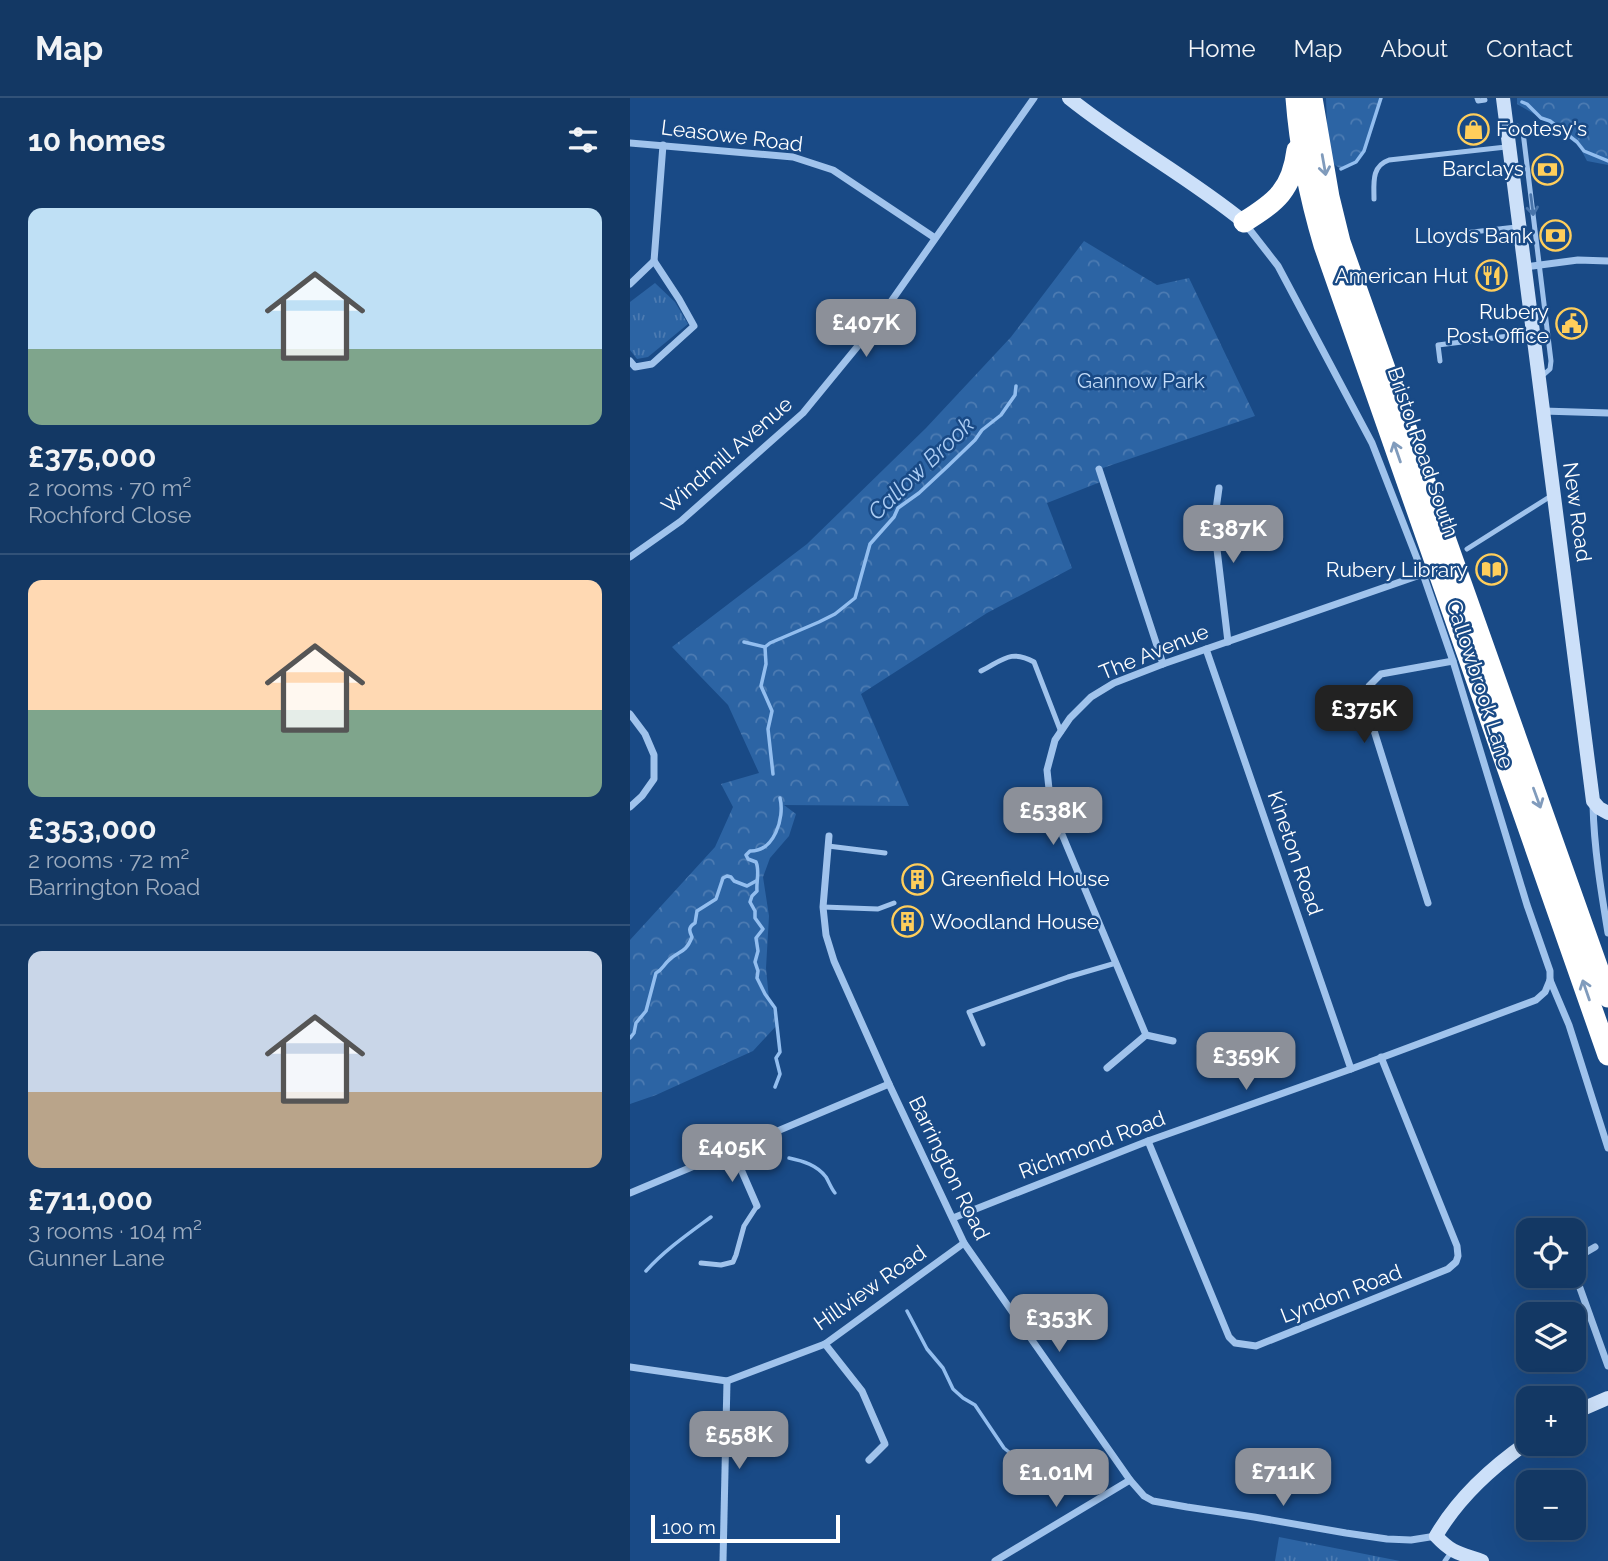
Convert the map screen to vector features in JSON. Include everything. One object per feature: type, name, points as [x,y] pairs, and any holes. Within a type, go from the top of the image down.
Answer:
[{"type":"highway","name":"Bristol Road South","points":[[1296,98],[1299,138],[1313,210],[1324,246],[1608,1055]]},
{"type":"highway","name":"Bristol Road South","points":[[1312,98],[1329,197],[1340,242],[1608,997]]},
{"type":"highway","points":[[1269,207],[1292,176],[1299,138]]},
{"type":"highway","points":[[1244,222],[1276,204],[1290,203],[1303,207],[1312,219],[1324,246]]},
{"type":"street","name":"Windmill Avenue","points":[[630,557],[681,521],[803,414],[871,330],[1034,98]]},
{"type":"street","name":"New Road","points":[[1503,98],[1520,227],[1531,266],[1533,333],[1538,379],[1608,933]]},
{"type":"street","name":"Callowbrook Lane","points":[[1071,99],[1244,222],[1278,266],[1372,443],[1423,574],[1453,661],[1527,905],[1550,971],[1550,980],[1569,1025],[1608,1148]]},
{"type":"street","name":"Leasowe Road","points":[[630,143],[793,157],[820,165],[833,170],[935,238]]},
{"type":"street","points":[[630,361],[635,367],[652,364],[694,326],[654,261],[663,145]]},
{"type":"street","points":[[1531,266],[1578,260],[1608,261]]},
{"type":"street","points":[[630,284],[654,261]]},
{"type":"street","points":[[1542,411],[1608,413]]},
{"type":"street","points":[[1099,469],[1163,664]]},
{"type":"street","points":[[1219,488],[1214,524],[1227,642]]},
{"type":"street","name":"The Avenue","points":[[1146,1035],[1051,808],[1047,770],[1055,740],[1070,718],[1091,697],[1114,684],[1163,664],[1423,574]]},
{"type":"street","name":"Kineton Road","points":[[1206,649],[1351,1069]]},
{"type":"street","points":[[1429,903],[1366,705],[1369,687],[1381,674],[1453,661]]},
{"type":"street","points":[[630,714],[645,734],[654,755],[654,779],[630,807]]},
{"type":"street","points":[[1593,801],[1608,813]]},
{"type":"street","name":"Barrington Road","points":[[829,836],[823,907],[826,935],[834,961],[889,1084],[964,1243],[1130,1480],[1144,1496],[1153,1501],[1387,1539],[1410,1540],[1436,1536]]},
{"type":"street","name":"Richmond Road","points":[[953,1218],[1148,1142],[1536,1000],[1545,992],[1550,980]]},
{"type":"street","points":[[1107,1068],[1146,1035],[1173,1041]]},
{"type":"street","name":"Lyndon Road","points":[[1148,1142],[1229,1337],[1235,1343],[1256,1346],[1420,1282],[1448,1269],[1456,1262],[1457,1246],[1381,1057]]},
{"type":"street","points":[[630,1193],[889,1084]]},
{"type":"street","points":[[733,1151],[757,1206]]},
{"type":"street","name":"Hillview Road","points":[[630,1367],[727,1381],[825,1344],[964,1243]]},
{"type":"street","points":[[1595,1247],[1576,1258],[1576,1277],[1608,1366]]},
{"type":"street","points":[[825,1344],[862,1391],[885,1444],[869,1460]]},
{"type":"street","points":[[723,1561],[727,1381]]},
{"type":"street","points":[[1586,1407],[1608,1398]]},
{"type":"street","points":[[1482,1561],[1448,1556],[1447,1548],[1436,1536],[1446,1519],[1471,1490],[1516,1451]]},
{"type":"street","points":[[995,1561],[1130,1480]]},
{"type":"lane","points":[[1477,98],[1478,101],[1485,100]]},
{"type":"lane","points":[[1507,124],[1517,126],[1523,132],[1531,266],[1551,361],[1550,369],[1538,379]]},
{"type":"lane","points":[[1374,199],[1374,178],[1381,163],[1509,146]]},
{"type":"lane","points":[[1447,235],[1520,227]]},
{"type":"lane","points":[[1440,361],[1437,345],[1533,333]]},
{"type":"lane","points":[[1467,549],[1553,494]]},
{"type":"lane","points":[[981,671],[1013,655],[1034,662],[1061,732]]},
{"type":"lane","points":[[828,846],[885,853]]},
{"type":"lane","points":[[823,907],[878,909],[894,903]]},
{"type":"lane","points":[[983,1044],[969,1012],[1116,963]]},
{"type":"lane","points":[[701,1263],[721,1265],[733,1262],[744,1226],[757,1206]]},
{"type":"green space","points":[[1326,98],[1381,98],[1364,151],[1356,162],[1341,169],[1329,161]]},
{"type":"green space","points":[[1517,98],[1608,98],[1608,165],[1587,161],[1575,138],[1517,104]]},
{"type":"green space","name":"Gannow Park","points":[[1084,241],[1157,285],[1189,278],[1255,416],[1100,469],[1103,481],[1047,503],[1072,568],[987,613],[861,694],[909,806],[784,805],[796,814],[789,836],[770,858],[763,877],[769,916],[766,968],[769,999],[778,1024],[753,1051],[630,1104],[630,940],[715,847],[733,807],[721,784],[759,773],[728,705],[672,647],[807,544],[926,428],[1011,337]]},
{"type":"green space","points":[[655,283],[675,302],[688,324],[648,357],[637,359],[630,350],[630,302]]},
{"type":"green space","points":[[1279,1537],[1400,1561],[1275,1561]]},
{"type":"waterway","name":"Callow Brook","points":[[1341,169],[1356,162],[1364,151],[1381,98]]},
{"type":"waterway","points":[[1522,102],[1577,142],[1584,151],[1608,161]]},
{"type":"waterway","name":"Callow Brook","points":[[773,774],[768,729],[772,711],[761,686],[766,664],[765,647],[835,614],[855,598],[870,544],[894,517],[898,508],[919,493],[975,440],[982,430],[1001,415],[1015,395],[1016,386]]},
{"type":"waterway","points":[[744,642],[765,647]]},
{"type":"waterway","points":[[775,1087],[780,1074],[776,1058],[780,1052],[775,1008],[757,978],[756,938],[763,929],[755,918],[750,902],[757,891],[758,869],[756,862],[748,859],[746,855],[766,846],[776,832],[781,815],[780,798]]},
{"type":"waterway","points":[[630,1038],[636,1023],[646,1011],[656,973],[687,947],[692,937],[690,929],[695,923],[697,911],[716,899],[723,878],[731,877],[747,886],[756,881]]},
{"type":"waterway","points":[[789,1158],[818,1169],[835,1193]]},
{"type":"waterway","points":[[646,1271],[669,1249],[711,1217]]},
{"type":"waterway","points":[[907,1311],[953,1389],[975,1405],[1004,1448],[1027,1467],[1041,1473],[1052,1489]]},
{"type":"place","name":"Footesy's","points":[[1473,129]]},
{"type":"place","name":"Barclays","points":[[1547,169]]},
{"type":"place","name":"Lloyds Bank","points":[[1556,236]]},
{"type":"place","name":"American Hut","points":[[1491,276]]},
{"type":"place","name":"Rubery Post Office","points":[[1572,324]]},
{"type":"place","name":"Rubery Library","points":[[1491,570]]},
{"type":"place","name":"Greenfield House","points":[[918,879]]},
{"type":"place","name":"Woodland House","points":[[907,922]]}]
